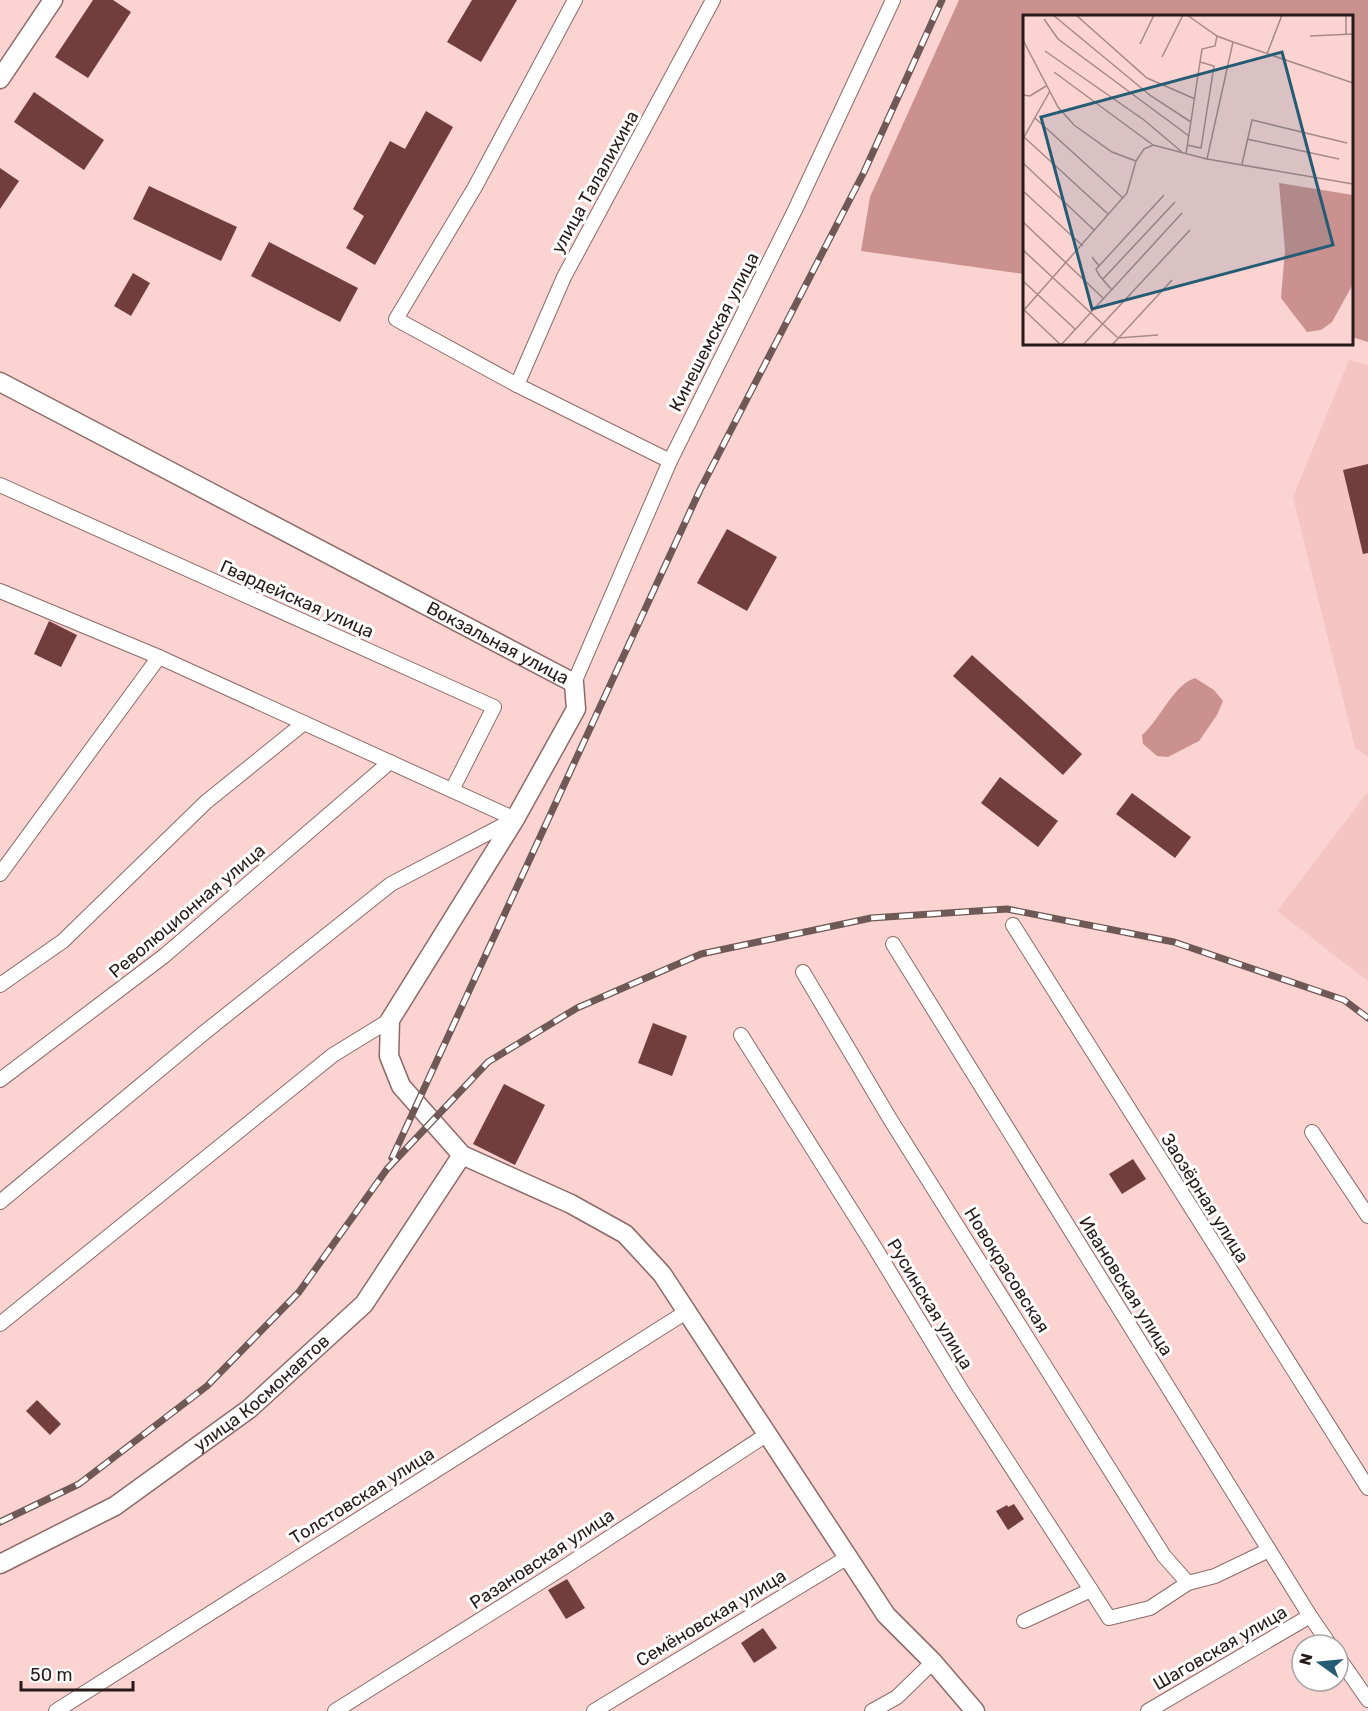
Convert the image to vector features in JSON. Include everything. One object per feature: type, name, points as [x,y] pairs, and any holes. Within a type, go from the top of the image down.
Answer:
[{"type":"main road","points":[[0,79],[53,0]]},
{"type":"main road","name":"Вокзальная улица","points":[[0,382],[574,683],[576,709],[515,819],[390,1020]]},
{"type":"main road","points":[[390,1020],[389,1056],[401,1086],[462,1155],[571,1204],[625,1234],[662,1274],[886,1615],[933,1662],[975,1711]]},
{"type":"main road","name":"улица Космонавтов","points":[[0,1564],[115,1506],[249,1408],[364,1304],[462,1155]]},
{"type":"street","points":[[575,0],[475,187],[396,319],[517,385],[670,461]]},
{"type":"street","name":"улица Талалихина","points":[[517,385],[564,277],[713,0]]},
{"type":"street","name":"Кинешемская улица","points":[[574,683],[670,461],[795,210],[893,0]]},
{"type":"street","name":"Гвардейская улица","points":[[0,485],[494,707],[452,790]]},
{"type":"street","points":[[0,591],[159,657],[515,819]]},
{"type":"street","points":[[0,874],[159,657]]},
{"type":"street","points":[[0,985],[63,941],[206,802],[304,723]]},
{"type":"street","name":"Революционная улица","points":[[0,1080],[164,956],[390,762]]},
{"type":"street","points":[[0,1202],[205,1032],[391,884],[515,819]]},
{"type":"street","name":"Заозёрная улица","points":[[1013,925],[1368,1488]]},
{"type":"street","name":"Ивановская улица","points":[[893,944],[1322,1633]]},
{"type":"street","name":"Новокрасовская","points":[[803,972],[890,1119],[1164,1556],[1188,1583]]},
{"type":"street","points":[[0,1324],[333,1055],[390,1020]]},
{"type":"street","name":"Русинская улица","points":[[741,1035],[960,1388],[1109,1618],[1150,1608],[1188,1583]]},
{"type":"street","points":[[1312,1132],[1368,1216]]},
{"type":"street","name":"Толстовская улица","points":[[56,1711],[687,1311]]},
{"type":"street","name":"Разановская улица","points":[[335,1711],[566,1566],[766,1435]]},
{"type":"street","points":[[1188,1583],[1215,1576],[1269,1550]]},
{"type":"street","name":"Семёновская улица","points":[[594,1711],[848,1557]]},
{"type":"street","points":[[1024,1621],[1091,1590]]},
{"type":"street","name":"Шаговская улица","points":[[1148,1711],[1311,1616]]},
{"type":"street","points":[[872,1711],[897,1698],[933,1662]]},
{"type":"street","points":[[1350,1674],[1368,1700]]},
{"type":"shaded area","points":[[959,0],[1368,0],[1368,342],[1353,337],[1353,15],[1023,15],[1023,274],[861,251],[870,197]]},
{"type":"shaded area","points":[[1349,360],[1368,365],[1368,757],[1355,748],[1293,497]]},
{"type":"shaded area","points":[[1195,678],[1214,690],[1223,701],[1217,715],[1199,741],[1168,757],[1157,756],[1143,744],[1142,735],[1149,729],[1173,695]]},
{"type":"shaded area","points":[[1368,792],[1368,981],[1277,911]]},
{"type":"building","points":[[93,0],[113,0],[131,12],[88,78],[55,57]]},
{"type":"building","points":[[472,0],[517,0],[481,62],[447,42]]},
{"type":"building","points":[[34,92],[104,140],[84,170],[14,122]]},
{"type":"building","points":[[426,111],[453,127],[375,265],[346,248],[364,216],[353,209],[390,141],[405,149]]},
{"type":"building","points":[[0,168],[19,181],[0,209]]},
{"type":"building","points":[[149,186],[237,227],[221,261],[133,219]]},
{"type":"building","points":[[269,242],[358,288],[340,322],[251,276]]},
{"type":"building","points":[[133,273],[150,283],[131,316],[114,306]]},
{"type":"building","points":[[1368,464],[1368,553],[1363,554],[1343,470]]},
{"type":"building","points":[[727,529],[777,557],[747,611],[697,583]]},
{"type":"building","points":[[49,621],[77,635],[61,667],[34,654]]},
{"type":"building","points":[[972,655],[1082,754],[1063,775],[953,676]]},
{"type":"building","points":[[1000,777],[1058,821],[1038,847],[981,803]]},
{"type":"building","points":[[1132,793],[1191,837],[1175,858],[1116,814]]},
{"type":"building","points":[[653,1023],[687,1036],[672,1076],[638,1063]]},
{"type":"building","points":[[504,1084],[545,1105],[515,1165],[473,1144]]},
{"type":"building","points":[[1133,1159],[1146,1179],[1122,1194],[1109,1174]]},
{"type":"building","points":[[37,1400],[61,1424],[50,1435],[26,1411]]},
{"type":"building","points":[[1014,1504],[1024,1519],[1008,1530],[996,1511]]},
{"type":"building","points":[[567,1579],[585,1608],[566,1619],[548,1590]]},
{"type":"building","points":[[763,1628],[777,1648],[754,1663],[741,1643]]},
{"type":"railway","points":[[392,1158],[700,490],[864,172],[942,0]]},
{"type":"railway","points":[[0,1522],[79,1484],[207,1386],[299,1292],[387,1169],[488,1062],[577,1008],[701,954],[871,918],[1007,909],[1174,942],[1344,1000],[1368,1018]]}]
